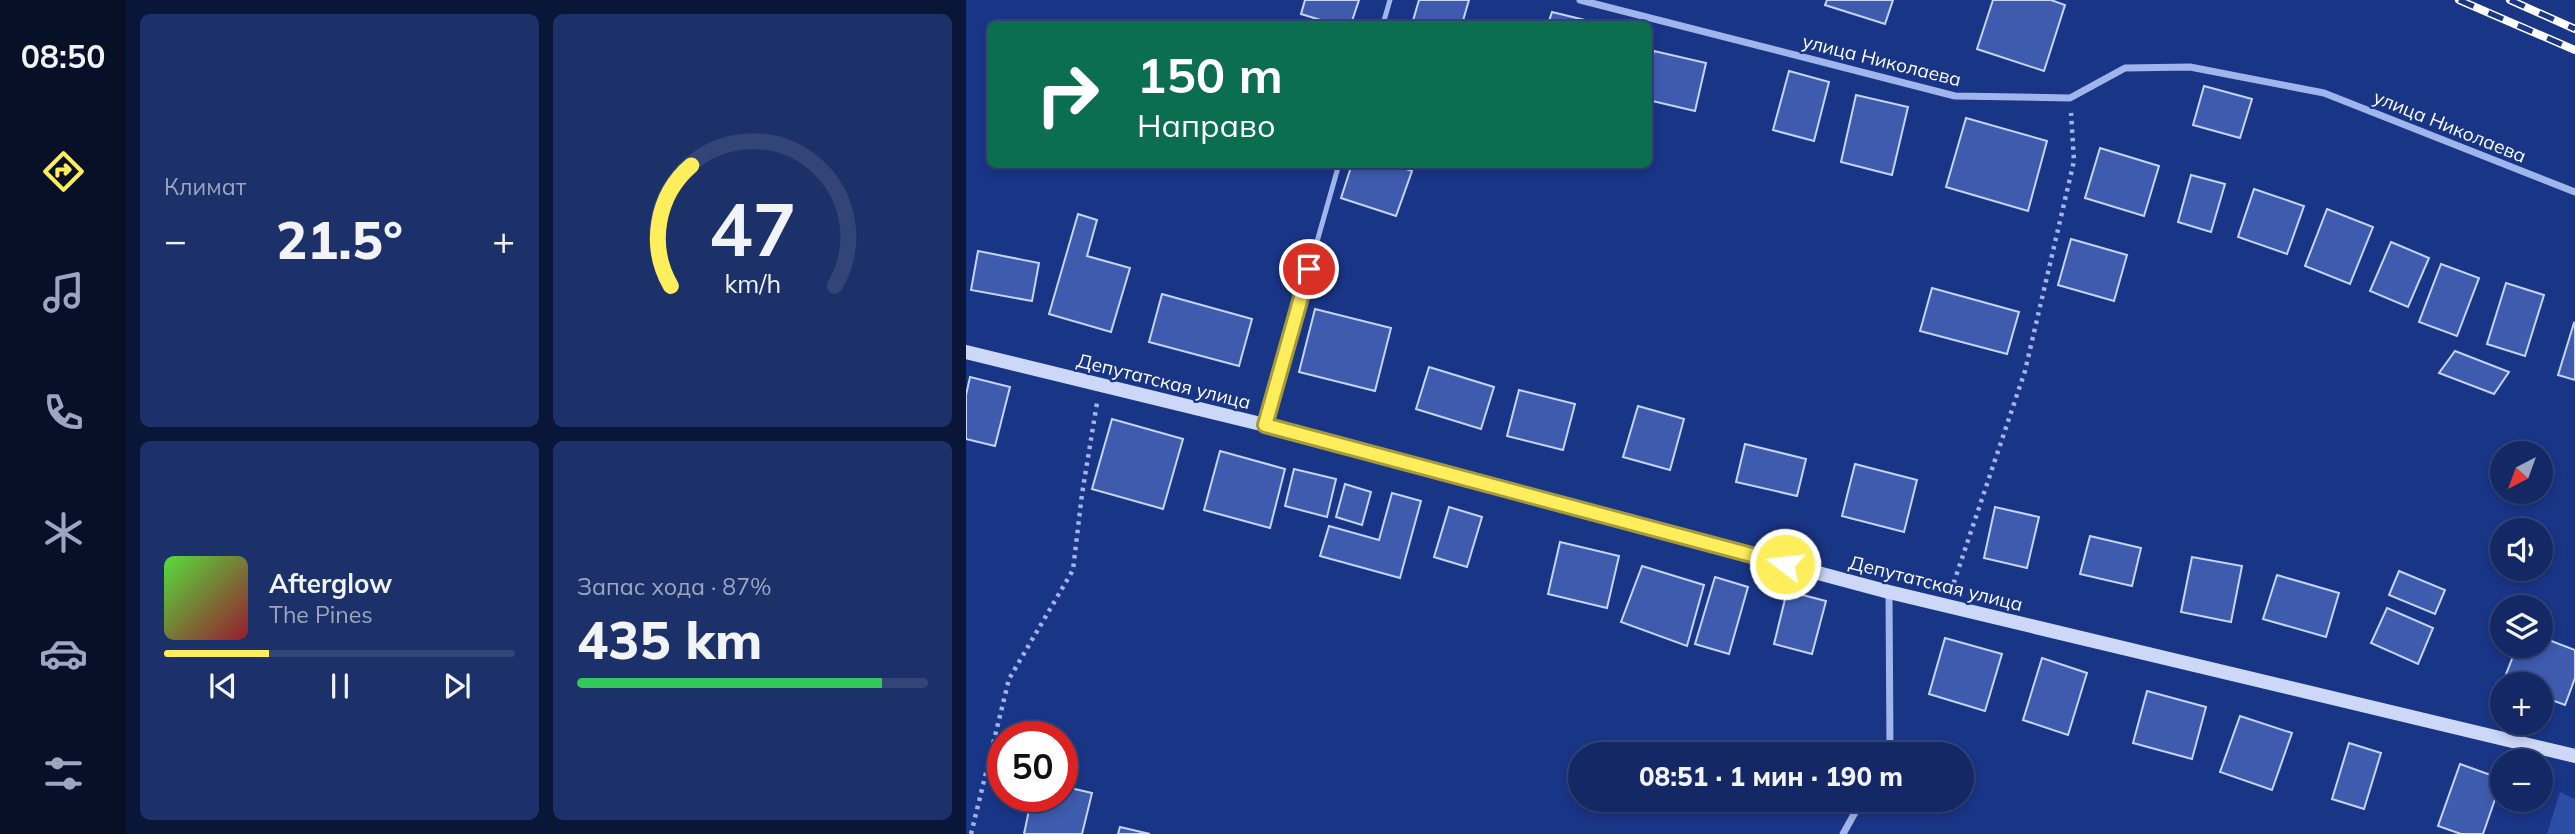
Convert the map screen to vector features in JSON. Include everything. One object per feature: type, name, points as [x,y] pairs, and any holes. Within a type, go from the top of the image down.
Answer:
[{"type":"main road","name":"Депутатская улица","points":[[966,352],[1265,425],[1889,592],[2575,756]]},
{"type":"street","name":"улица Николаева","points":[[1580,0],[1955,96],[2070,99],[2125,68],[2190,67],[2324,93],[2575,192]]},
{"type":"street","points":[[1889,592],[1890,742]]},
{"type":"street","points":[[1843,834],[1855,812]]},
{"type":"lane","points":[[1384,21],[1391,0]]},
{"type":"lane","points":[[1265,425],[1338,168]]},
{"type":"path","points":[[1946,606],[2025,371],[2074,161],[2070,99]]},
{"type":"path","points":[[971,834],[1009,679],[1073,570],[1100,385]]},
{"type":"shaded area","points":[[2560,792],[2575,799],[2575,834],[2547,834]]},
{"type":"building","points":[[1305,0],[1359,0],[1352,21],[1324,21],[1301,14]]},
{"type":"building","points":[[1419,0],[1469,0],[1463,21],[1413,21]]},
{"type":"building","points":[[1827,0],[1893,0],[1885,24],[1825,5]]},
{"type":"building","points":[[1993,0],[2051,0],[2065,5],[2044,71],[1977,49]]},
{"type":"building","points":[[1552,12],[1589,21],[1549,21]]},
{"type":"building","points":[[1654,51],[1706,63],[1695,111],[1652,101]]},
{"type":"building","points":[[1789,71],[1829,82],[1814,141],[1773,130]]},
{"type":"building","points":[[2204,86],[2252,99],[2240,138],[2193,125]]},
{"type":"building","points":[[1856,95],[1908,107],[1892,175],[1841,162]]},
{"type":"building","points":[[1966,118],[2047,141],[2028,211],[1946,187]]},
{"type":"building","points":[[2100,148],[2159,166],[2144,216],[2085,198]]},
{"type":"building","points":[[1351,168],[1403,168],[1412,171],[1396,216],[1341,198]]},
{"type":"building","points":[[2191,175],[2225,184],[2211,232],[2178,222]]},
{"type":"building","points":[[2254,189],[2304,206],[2287,254],[2238,237]]},
{"type":"building","points":[[2327,209],[2373,227],[2350,284],[2305,266]]},
{"type":"building","points":[[1078,214],[1097,220],[1087,256],[1130,268],[1111,332],[1049,314]]},
{"type":"building","points":[[2071,239],[2127,255],[2114,301],[2058,285]]},
{"type":"building","points":[[2391,242],[2429,258],[2408,307],[2370,291]]},
{"type":"building","points":[[978,251],[1039,263],[1032,301],[971,290]]},
{"type":"building","points":[[2441,264],[2479,278],[2457,336],[2419,322]]},
{"type":"building","points":[[2506,283],[2544,295],[2525,356],[2487,344]]},
{"type":"building","points":[[1932,288],[2019,312],[2007,354],[1920,331]]},
{"type":"building","points":[[1162,294],[1252,319],[1239,366],[1149,342]]},
{"type":"building","points":[[1315,309],[1391,328],[1375,391],[1299,372]]},
{"type":"building","points":[[2575,324],[2575,380],[2558,375]]},
{"type":"building","points":[[2455,351],[2509,372],[2494,394],[2439,373]]},
{"type":"building","points":[[1429,367],[1494,387],[1481,429],[1416,409]]},
{"type":"building","points":[[970,377],[1010,387],[995,446],[966,439],[966,395]]},
{"type":"building","points":[[1519,390],[1575,404],[1563,450],[1507,436]]},
{"type":"building","points":[[1638,406],[1684,419],[1670,470],[1623,457]]},
{"type":"building","points":[[1112,419],[1183,439],[1163,509],[1092,489]]},
{"type":"building","points":[[1745,444],[1806,459],[1797,496],[1736,482]]},
{"type":"building","points":[[1220,451],[1285,469],[1270,528],[1204,510]]},
{"type":"building","points":[[1855,464],[1917,480],[1904,532],[1842,516]]},
{"type":"building","points":[[1294,469],[1336,479],[1327,517],[1285,506]]},
{"type":"building","points":[[1345,484],[1371,492],[1362,525],[1336,517]]},
{"type":"building","points":[[1392,493],[1421,501],[1400,578],[1320,556],[1329,526],[1379,540]]},
{"type":"building","points":[[1449,507],[1482,517],[1467,567],[1434,557]]},
{"type":"building","points":[[1995,507],[2039,517],[2027,568],[1984,558]]},
{"type":"building","points":[[2090,536],[2141,548],[2132,586],[2080,574]]},
{"type":"building","points":[[1560,542],[1619,556],[1607,608],[1548,594]]},
{"type":"building","points":[[2192,557],[2242,566],[2231,622],[2181,612]]},
{"type":"building","points":[[1642,566],[1704,585],[1687,646],[1621,622]]},
{"type":"building","points":[[2399,571],[2445,590],[2435,614],[2389,595]]},
{"type":"building","points":[[2277,575],[2339,593],[2326,637],[2263,619]]},
{"type":"building","points":[[1715,577],[1748,587],[1729,654],[1695,644]]},
{"type":"building","points":[[1787,591],[1826,601],[1812,654],[1774,644]]},
{"type":"building","points":[[2387,608],[2433,628],[2418,664],[2371,643]]},
{"type":"building","points":[[1945,638],[2002,654],[1985,711],[1929,694]]},
{"type":"building","points":[[2553,642],[2575,650],[2575,678],[2565,705],[2553,700],[2553,672],[2507,672],[2512,658],[2553,658]]},
{"type":"building","points":[[2042,658],[2087,673],[2068,735],[2023,720]]},
{"type":"building","points":[[2147,691],[2206,707],[2192,759],[2133,743]]},
{"type":"building","points":[[2240,716],[2292,733],[2272,790],[2220,772]]},
{"type":"building","points":[[2349,743],[2381,753],[2364,809],[2332,799]]},
{"type":"building","points":[[2460,764],[2490,775],[2491,812],[2483,834],[2461,834],[2438,826]]},
{"type":"building","points":[[1078,790],[1092,793],[1082,834],[1024,834],[1029,812],[1078,812]]},
{"type":"building","points":[[1120,827],[1150,834],[1118,834]]},
{"type":"railway","points":[[2459,0],[2575,50]]},
{"type":"railway","points":[[2510,0],[2575,29]]},
{"type":"route","points":[[1309,269],[1265,425],[1785,564]]}]
